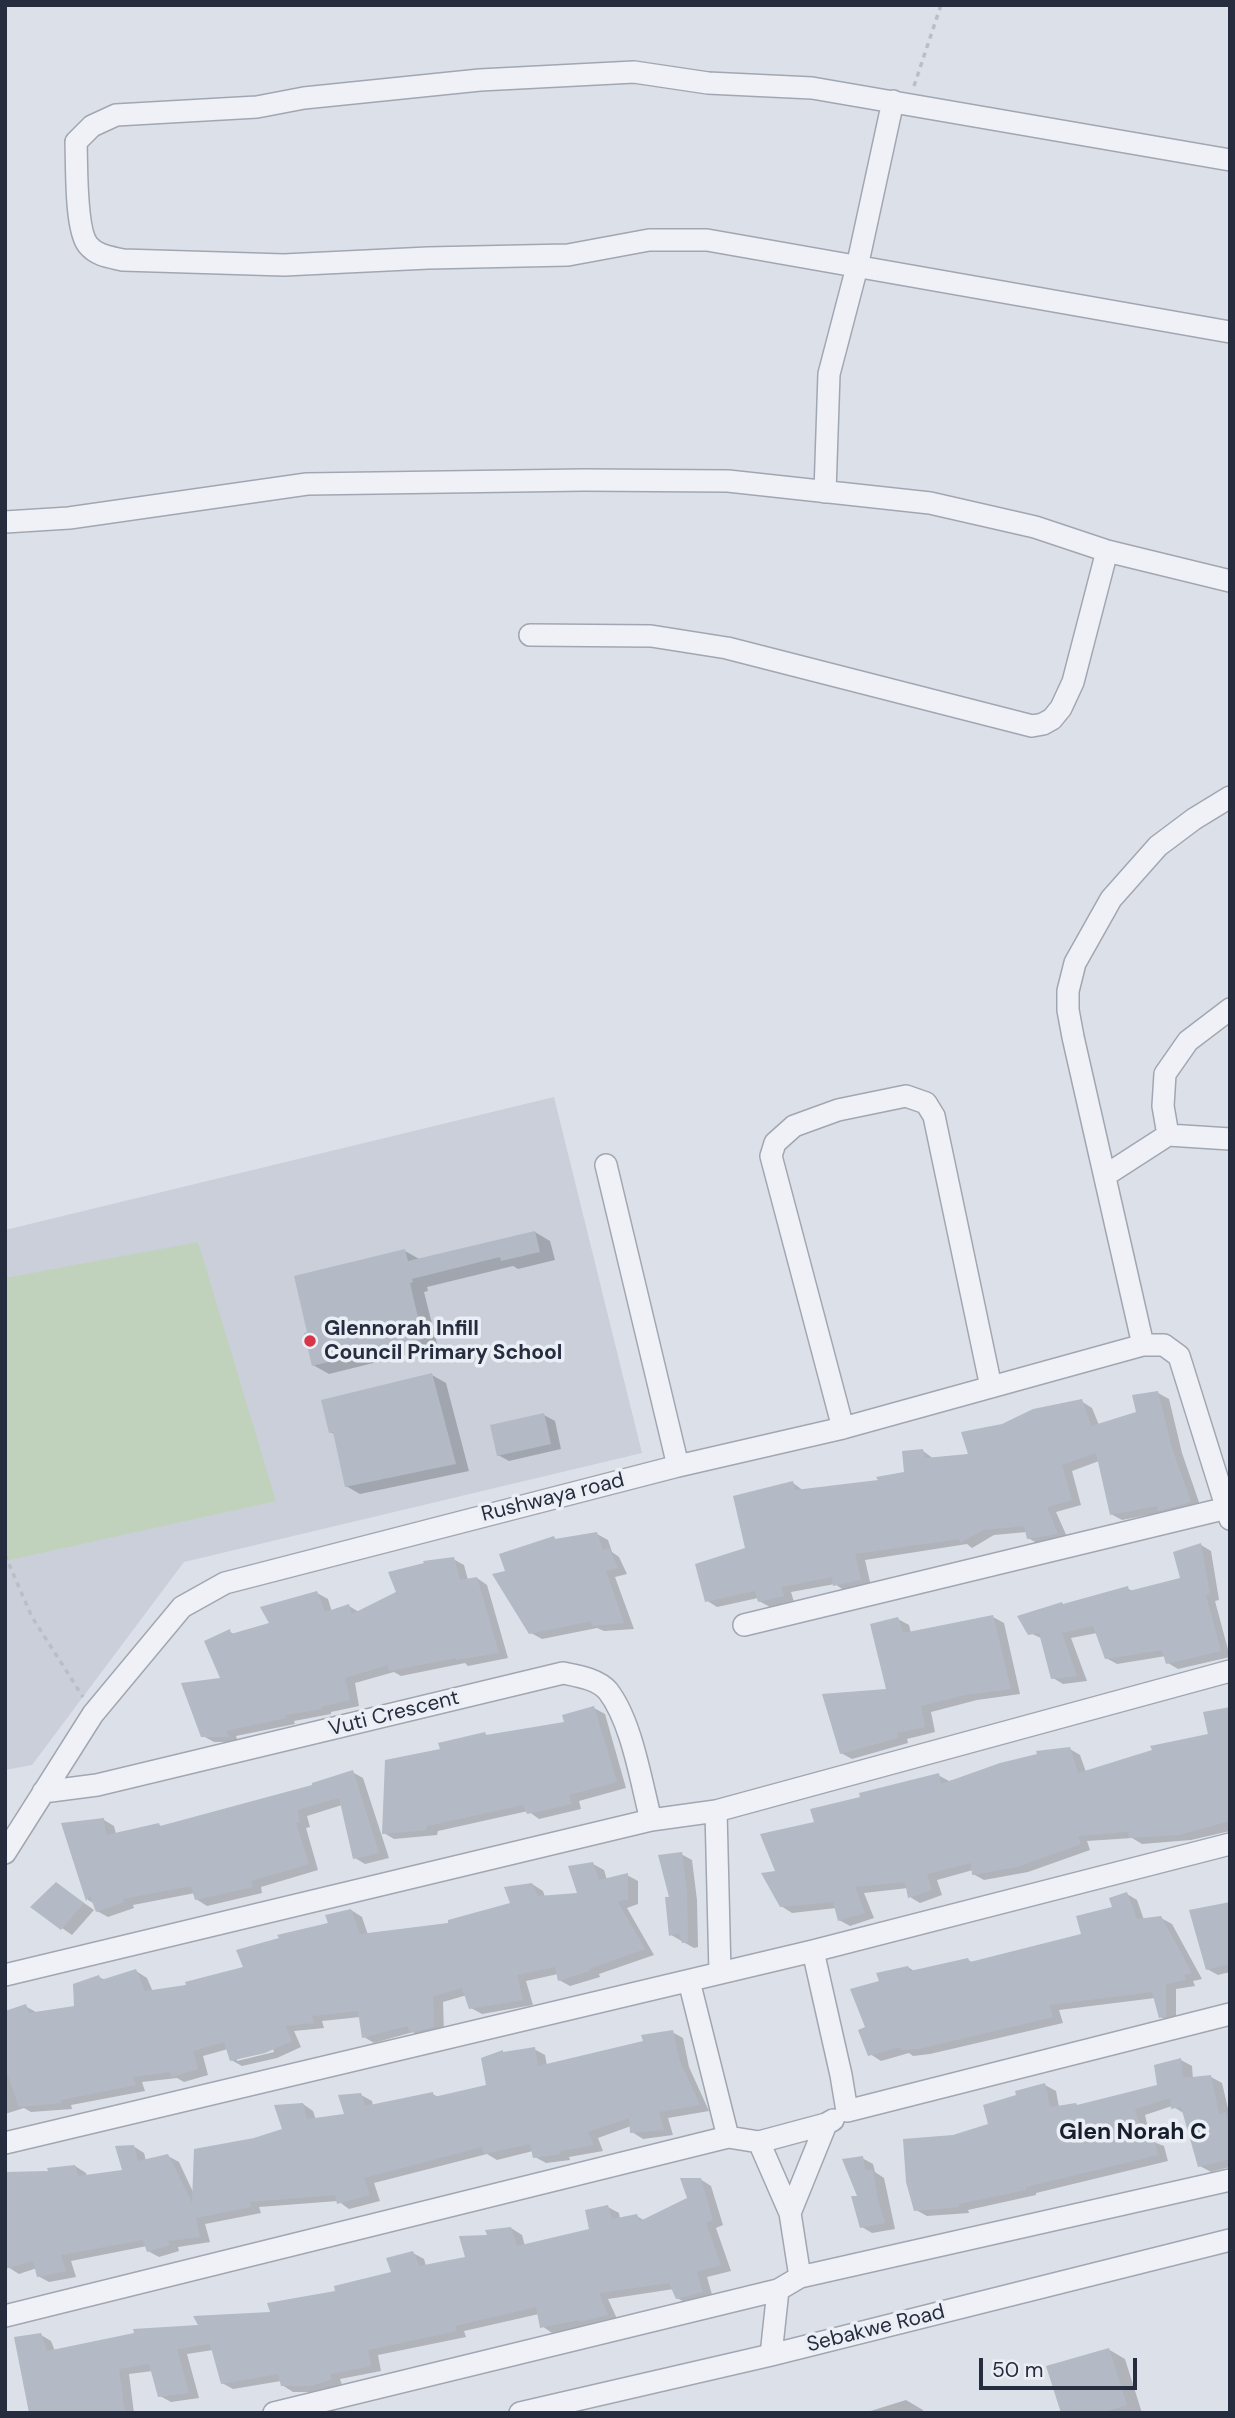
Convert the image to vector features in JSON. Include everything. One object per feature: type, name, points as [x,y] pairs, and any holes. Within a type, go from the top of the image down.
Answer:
[{"type":"street","points":[[1230,160],[812,88],[708,83],[634,72],[506,78],[304,98],[257,107],[116,115],[92,126],[76,142],[80,226],[87,244],[100,255],[123,260],[284,265],[568,255],[649,240],[696,240],[1230,332]]},
{"type":"street","points":[[825,492],[829,374],[901,102]]},
{"type":"street","points":[[5,522],[69,518],[307,484],[728,481],[930,503],[1035,527],[1107,551],[1230,581]]},
{"type":"street","points":[[530,635],[652,636],[727,648],[1032,726],[1052,719],[1061,708],[1073,682],[1107,551]]},
{"type":"street","points":[[1143,1345],[1068,1010],[1068,991],[1075,963],[1111,899],[1158,846],[1230,797]]},
{"type":"street","points":[[1168,1135],[1163,1105],[1165,1074],[1188,1041],[1230,1009]]},
{"type":"street","points":[[843,1428],[771,1156],[775,1143],[794,1126],[838,1110],[906,1096],[926,1103],[934,1116],[991,1387]]},
{"type":"street","points":[[1106,1175],[1168,1135],[1230,1139]]},
{"type":"street","points":[[606,1165],[678,1466]]},
{"type":"street","name":"Rushwaya road","points":[[5,1853],[93,1714],[182,1606],[225,1583],[678,1466],[843,1428],[1143,1345],[1164,1345],[1179,1356],[1228,1514]]},
{"type":"street","points":[[744,1625],[1228,1514]]},
{"type":"street","points":[[5,1975],[651,1820],[716,1811],[1230,1671]]},
{"type":"street","name":"Vuti Crescent","points":[[43,1792],[97,1785],[563,1673],[588,1678],[607,1690],[627,1729],[651,1820]]},
{"type":"street","points":[[716,1811],[720,1973]]},
{"type":"street","points":[[5,2143],[813,1951],[1230,1844]]},
{"type":"street","points":[[813,1951],[847,2111]]},
{"type":"street","points":[[689,1981],[728,2137]]},
{"type":"street","points":[[5,2316],[728,2137],[760,2142],[825,2124],[847,2111],[1230,2014]]},
{"type":"street","points":[[790,2213],[825,2124]]},
{"type":"street","points":[[760,2142],[790,2213],[800,2277]]},
{"type":"street","points":[[274,2413],[778,2290],[800,2277],[1230,2180]]},
{"type":"street","name":"Sebakwe Road","points":[[520,2413],[771,2355],[1230,2240]]},
{"type":"street","points":[[771,2355],[778,2290]]},
{"type":"path","points":[[901,102],[941,5]]},
{"type":"path","points":[[5,1555],[32,1617],[93,1714]]},
{"type":"shaded area","name":"Glennorah Infill Council Primary School","points":[[554,1097],[642,1453],[184,1562],[32,1765],[5,1770],[5,1230]]},
{"type":"green space","points":[[198,1242],[276,1501],[5,1561],[5,1278]]},
{"type":"building","points":[[535,1231],[540,1252],[501,1261],[500,1257],[412,1279],[413,1282],[410,1283],[423,1339],[312,1366],[294,1276],[405,1249],[408,1261]]},
{"type":"building","points":[[432,1373],[456,1464],[345,1487],[333,1432],[329,1433],[321,1400]]},
{"type":"building","points":[[1158,1391],[1171,1445],[1191,1502],[1158,1511],[1157,1506],[1110,1515],[1096,1453],[1062,1465],[1072,1500],[1047,1507],[1058,1534],[1027,1539],[1024,1526],[983,1530],[960,1543],[959,1539],[855,1554],[861,1580],[833,1586],[832,1577],[781,1587],[784,1596],[758,1602],[755,1591],[705,1602],[695,1564],[745,1548],[733,1496],[793,1481],[795,1490],[878,1480],[876,1477],[904,1472],[902,1451],[923,1449],[925,1458],[968,1454],[961,1432],[1002,1424],[1033,1409],[1082,1399],[1091,1426],[1136,1412],[1132,1395]]},
{"type":"building","points":[[544,1413],[551,1444],[497,1456],[490,1425]]},
{"type":"building","points":[[597,1532],[603,1550],[609,1548],[618,1568],[606,1571],[624,1623],[592,1626],[591,1621],[529,1634],[492,1574],[505,1571],[499,1554],[554,1536],[555,1539]]},
{"type":"building","points":[[1201,1543],[1210,1595],[1206,1595],[1221,1651],[1166,1664],[1162,1650],[1105,1659],[1093,1626],[1062,1633],[1077,1676],[1051,1679],[1039,1633],[1028,1635],[1017,1616],[1128,1586],[1129,1591],[1180,1578],[1173,1552]]},
{"type":"building","points":[[454,1557],[460,1580],[477,1577],[499,1653],[389,1671],[388,1665],[345,1678],[350,1700],[226,1731],[229,1737],[201,1737],[181,1683],[220,1678],[204,1641],[230,1629],[231,1634],[269,1623],[260,1607],[317,1591],[325,1612],[349,1604],[352,1614],[396,1592],[388,1572],[424,1563],[423,1561]]},
{"type":"building","points":[[993,1615],[1011,1689],[965,1695],[921,1706],[925,1727],[897,1733],[898,1738],[840,1754],[822,1694],[886,1689],[870,1624],[898,1617],[903,1633]]},
{"type":"building","points":[[594,1706],[617,1782],[569,1795],[572,1804],[527,1814],[523,1805],[427,1826],[426,1830],[382,1834],[385,1760],[440,1749],[438,1743],[485,1732],[486,1735],[564,1722],[562,1715]]},
{"type":"building","points":[[1230,1707],[1230,1821],[1179,1835],[1129,1838],[1128,1832],[1078,1836],[1081,1844],[1017,1867],[972,1875],[971,1863],[927,1874],[932,1890],[908,1898],[905,1882],[855,1887],[865,1913],[838,1921],[833,1902],[780,1907],[761,1873],[775,1871],[760,1834],[814,1822],[810,1809],[860,1797],[859,1793],[939,1773],[941,1784],[1000,1763],[1037,1754],[1036,1751],[1070,1747],[1078,1773],[1152,1750],[1150,1746],[1208,1734],[1203,1712]]},
{"type":"building","points":[[353,1770],[379,1853],[353,1859],[339,1798],[297,1810],[300,1822],[296,1823],[309,1864],[251,1881],[253,1887],[195,1900],[191,1886],[123,1899],[124,1902],[96,1912],[90,1896],[86,1901],[61,1823],[104,1818],[106,1835],[159,1823],[160,1826],[312,1785]]},
{"type":"building","points":[[682,1852],[687,1893],[688,1942],[682,1943],[679,1933],[669,1936],[665,1897],[669,1897],[658,1855]]},
{"type":"building","points":[[593,1862],[599,1880],[628,1873],[628,1899],[618,1902],[645,1949],[558,1981],[555,1967],[517,1975],[523,2000],[469,2009],[462,1988],[433,1996],[434,2027],[410,2033],[407,2026],[362,2038],[358,2011],[312,2016],[314,2023],[285,2026],[292,2041],[265,2053],[230,2061],[224,2042],[193,2051],[198,2069],[172,2077],[170,2072],[133,2077],[136,2085],[61,2100],[62,2103],[19,2107],[5,2068],[5,2011],[26,2004],[29,2013],[74,2006],[73,1984],[99,1975],[101,1980],[136,1969],[145,1991],[186,1985],[185,1982],[243,1967],[236,1950],[279,1938],[277,1935],[328,1923],[325,1915],[351,1909],[360,1934],[448,1923],[448,1920],[510,1903],[504,1887],[532,1883],[538,1896],[577,1893],[568,1866]]},
{"type":"building","points":[[56,1882],[84,1903],[61,1930],[30,1907]]},
{"type":"building","points":[[1127,1892],[1137,1919],[1161,1916],[1192,1973],[1184,1975],[1186,1980],[1166,1984],[1166,2017],[1159,2018],[1152,1992],[1049,2005],[1053,2017],[919,2049],[901,2050],[900,2047],[868,2056],[858,2030],[865,2027],[850,1989],[879,1981],[876,1973],[908,1966],[910,1971],[968,1958],[970,1962],[1081,1934],[1076,1916],[1112,1907],[1109,1898]]},
{"type":"building","points":[[1230,1902],[1230,1964],[1206,1970],[1189,1910]]},
{"type":"building","points":[[673,2030],[679,2059],[700,2105],[659,2112],[664,2130],[630,2133],[629,2118],[588,2132],[594,2145],[533,2158],[530,2144],[484,2154],[482,2147],[364,2178],[370,2195],[337,2204],[335,2195],[250,2202],[251,2207],[196,2218],[200,2237],[168,2241],[170,2245],[147,2252],[143,2240],[61,2255],[66,2271],[37,2277],[33,2261],[5,2269],[5,2172],[48,2171],[47,2168],[75,2165],[78,2176],[122,2170],[115,2146],[134,2145],[138,2161],[168,2154],[192,2203],[194,2149],[254,2138],[282,2129],[274,2105],[303,2103],[307,2119],[344,2114],[338,2095],[361,2093],[365,2106],[433,2092],[434,2097],[486,2085],[481,2058],[503,2050],[535,2047],[538,2066],[643,2041],[641,2035]]},
{"type":"building","points":[[1181,2058],[1183,2078],[1211,2075],[1219,2114],[1226,2112],[1230,2131],[1230,2159],[1198,2167],[1181,2107],[1171,2109],[1170,2098],[1135,2109],[1143,2141],[1154,2138],[1158,2155],[1026,2187],[1026,2190],[958,2204],[959,2207],[914,2211],[906,2182],[903,2139],[953,2135],[988,2124],[983,2105],[1016,2095],[1015,2091],[1045,2083],[1050,2107],[1077,2105],[1157,2085],[1154,2065]]},
{"type":"building","points":[[863,2156],[865,2170],[873,2170],[885,2223],[860,2228],[851,2196],[857,2196],[842,2159]]},
{"type":"building","points":[[680,2178],[701,2178],[713,2220],[706,2223],[721,2265],[697,2272],[703,2292],[676,2299],[669,2283],[599,2293],[608,2315],[580,2322],[579,2320],[540,2328],[536,2307],[455,2326],[457,2331],[368,2350],[371,2366],[330,2374],[332,2379],[311,2386],[281,2386],[278,2374],[221,2384],[210,2344],[177,2349],[189,2393],[158,2397],[149,2364],[119,2369],[125,2413],[29,2413],[14,2337],[41,2333],[47,2351],[134,2333],[133,2329],[198,2325],[193,2316],[270,2312],[267,2303],[335,2291],[334,2286],[391,2272],[386,2258],[413,2251],[419,2266],[465,2257],[459,2236],[487,2235],[485,2230],[511,2227],[517,2246],[589,2229],[585,2210],[608,2205],[612,2219],[637,2214],[640,2221],[687,2198]]},
{"type":"building","points":[[1109,2348],[1127,2405],[1101,2413],[1061,2413],[1046,2366]]},
{"type":"place","name":"Glennorah Infill Council Primary School","points":[[310,1341]]},
{"type":"district","name":"Glen Norah C","points":[[1133,2133]]}]
